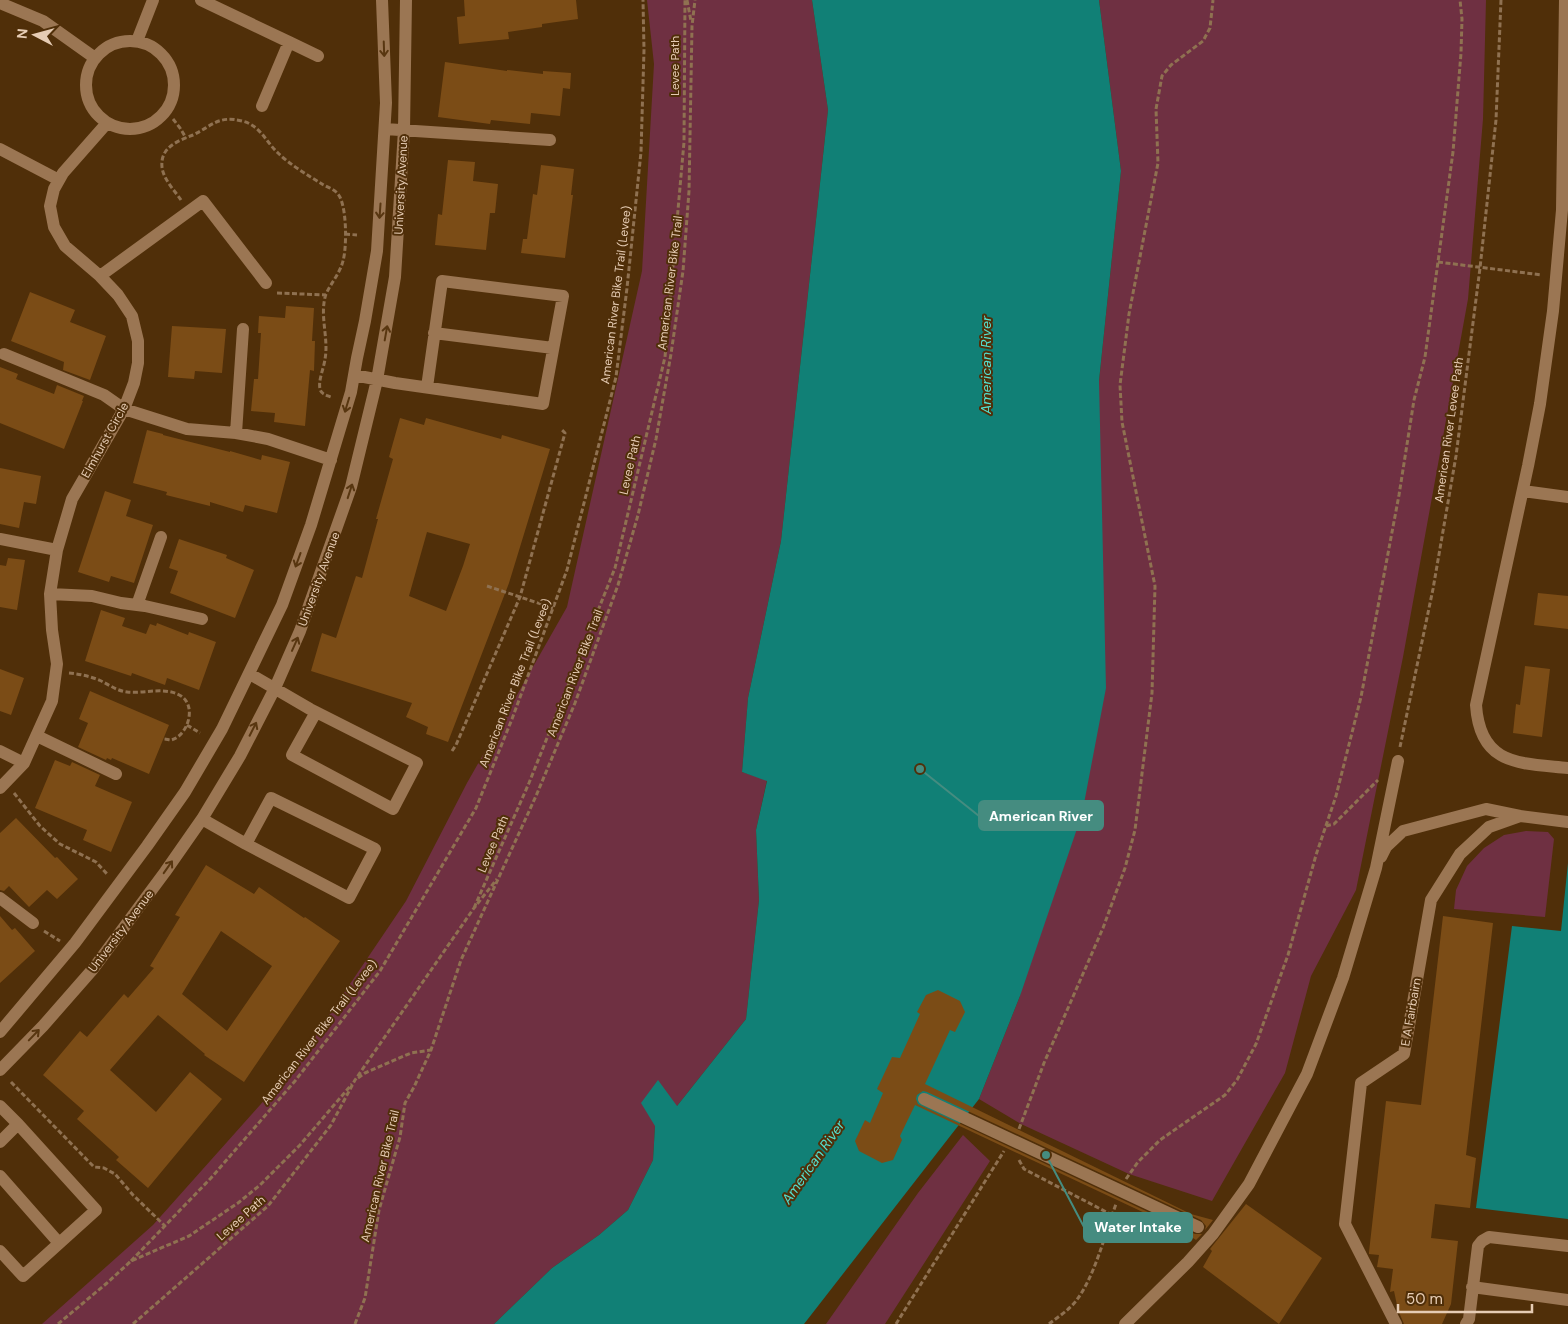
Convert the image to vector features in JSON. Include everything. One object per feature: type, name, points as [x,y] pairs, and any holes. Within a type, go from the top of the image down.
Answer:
[{"type":"street","points":[[137,41],[153,0]]},
{"type":"street","points":[[201,0],[318,56]]},
{"type":"street","name":"University Avenue","points":[[0,1032],[75,943],[185,792],[222,729],[282,605],[311,525],[351,392],[377,251],[386,103],[382,0]]},
{"type":"street","name":"University Avenue","points":[[0,1070],[43,1026],[93,969],[202,819],[240,756],[300,631],[351,487],[377,380],[395,278],[404,130],[406,0]]},
{"type":"street","points":[[1565,0],[1565,210],[1553,311],[1540,404],[1523,491],[1476,705],[1477,722],[1481,733],[1490,747],[1509,760],[1520,763],[1568,768]]},
{"type":"street","points":[[0,2],[43,21],[95,58]]},
{"type":"street","points":[[125,40],[137,41],[152,46],[164,56],[172,69],[174,85],[172,100],[164,114],[152,124],[137,129],[122,129],[107,123],[94,111],[86,93],[87,74],[95,58],[103,49],[125,40]]},
{"type":"street","points":[[262,106],[289,42]]},
{"type":"street","name":"Elmhurst Circle","points":[[2,785],[24,763],[52,701],[57,664],[52,630],[50,594],[57,550],[72,499],[124,409],[134,383],[138,363],[138,341],[132,316],[118,295],[100,276],[65,246],[54,227],[50,206],[54,190],[63,173],[107,123]]},
{"type":"street","points":[[385,129],[550,140]]},
{"type":"street","points":[[0,149],[59,180]]},
{"type":"street","points":[[100,276],[203,201],[266,283]]},
{"type":"street","points":[[354,375],[377,380],[542,404],[563,296],[442,281],[427,387]]},
{"type":"street","points":[[236,434],[243,329]]},
{"type":"street","points":[[434,333],[553,348]]},
{"type":"street","points":[[4,354],[104,395],[124,409],[187,429],[236,434],[268,440],[331,460]]},
{"type":"street","points":[[1523,491],[1568,497]]},
{"type":"street","points":[[137,605],[161,537]]},
{"type":"street","points":[[0,539],[57,550]]},
{"type":"street","points":[[50,594],[92,596],[202,620]]},
{"type":"street","points":[[250,674],[316,712],[417,763],[393,809],[292,755],[316,712]]},
{"type":"street","points":[[37,736],[116,774]]},
{"type":"street","points":[[0,751],[24,763]]},
{"type":"street","points":[[1125,1324],[1188,1262],[1213,1234],[1249,1184],[1306,1074],[1342,978],[1376,868],[1398,760]]},
{"type":"street","points":[[202,819],[246,844],[349,898],[375,849],[271,798],[246,844]]},
{"type":"street","points":[[1376,868],[1386,847],[1403,831],[1486,809],[1520,816]]},
{"type":"street","name":"E A Fairbairn","points":[[1396,1324],[1345,1224],[1361,1083],[1404,1054],[1431,900],[1460,854],[1489,827],[1520,816],[1568,822]]},
{"type":"street","points":[[0,898],[33,923]]},
{"type":"street","points":[[924,1099],[1213,1234]]},
{"type":"street","points":[[0,1106],[96,1210],[24,1276],[0,1250]]},
{"type":"street","points":[[0,1142],[18,1124]]},
{"type":"street","points":[[0,1176],[59,1243]]},
{"type":"street","points":[[1466,1324],[1478,1246],[1482,1241],[1489,1237],[1568,1246]]},
{"type":"street","points":[[1472,1287],[1568,1300]]},
{"type":"path","name":"American River Bike Trail (Levee)","points":[[58,1324],[131,1261],[211,1178],[295,1081],[380,971],[476,808],[512,719],[567,570],[616,377],[628,288],[641,152],[644,50],[642,0]]},
{"type":"path","points":[[686,0],[692,26]]},
{"type":"path","name":"Levee Path","points":[[474,908],[529,783],[615,568],[665,357],[684,142],[686,0]]},
{"type":"path","name":"American River Bike Trail","points":[[356,1324],[365,1298],[380,1210],[400,1137],[405,1103],[432,1050],[461,960],[576,703],[618,584],[638,516],[654,448],[671,354],[682,272],[689,191],[692,26],[695,0]]},
{"type":"path","points":[[1017,1132],[1044,1063],[1103,928],[1125,868],[1135,830],[1152,693],[1155,586],[1122,422],[1120,385],[1129,314],[1158,163],[1156,110],[1162,76],[1171,65],[1203,41],[1210,28],[1213,0]]},
{"type":"path","points":[[1122,1186],[1138,1162],[1160,1140],[1225,1095],[1237,1080],[1256,1044],[1288,955],[1341,777],[1361,697],[1399,495],[1414,400],[1425,357],[1453,152],[1459,85],[1462,19],[1460,0]]},
{"type":"path","name":"American River Levee Path","points":[[1398,760],[1433,590],[1456,456],[1480,268],[1496,120],[1501,0]]},
{"type":"path","points":[[173,119],[186,138]]},
{"type":"path","points":[[189,211],[167,180],[162,168],[164,156],[169,147],[177,141],[202,130],[216,121],[232,119],[244,121],[259,130],[278,153],[324,186],[340,195],[345,234],[344,259],[339,273],[326,295],[324,310],[326,358],[319,386],[323,394],[331,397]]},
{"type":"path","points":[[345,234],[357,235]]},
{"type":"path","points":[[1438,262],[1557,276]]},
{"type":"path","points":[[266,283],[276,293],[326,295]]},
{"type":"path","points":[[452,752],[520,597],[565,433],[561,428]]},
{"type":"path","points":[[487,586],[553,608]]},
{"type":"path","points":[[56,672],[87,676],[127,692],[154,691],[173,693],[182,697],[188,703],[187,725],[181,734],[171,740],[163,739]]},
{"type":"path","points":[[187,725],[200,732]]},
{"type":"path","points":[[1326,826],[1334,824],[1398,760]]},
{"type":"path","points":[[2,785],[40,826],[60,844],[96,862],[109,875]]},
{"type":"path","name":"Levee Path","points":[[133,1324],[268,1206],[332,1125],[355,1080],[474,908],[501,874]]},
{"type":"path","points":[[33,923],[60,942]]},
{"type":"path","points":[[131,1261],[189,1236],[238,1203],[300,1145],[355,1080],[365,1072],[410,1053],[432,1050]]},
{"type":"path","points":[[11,1082],[94,1167],[104,1168],[115,1174],[133,1195],[165,1226]]},
{"type":"path","points":[[896,1324],[1007,1147]]},
{"type":"path","points":[[1016,1155],[1024,1169],[1112,1215]]},
{"type":"path","points":[[1049,1324],[1074,1303],[1082,1292],[1091,1273],[1117,1200]]},
{"type":"shaded area","points":[[647,0],[812,0],[828,110],[781,541],[748,698],[742,772],[767,780],[756,830],[759,900],[746,1019],[677,1106],[655,1126],[653,1160],[628,1210],[599,1235],[552,1268],[494,1324],[42,1324],[153,1225],[294,1067],[406,901],[467,783],[567,607],[642,271],[654,64]]},
{"type":"shaded area","points":[[1099,0],[1486,0],[1483,119],[1468,299],[1403,657],[1356,890],[1311,976],[1285,1073],[1212,1201],[1129,1174],[1021,1124],[979,1099],[1020,996],[1099,381],[1121,171]]},
{"type":"shaded area","points":[[1526,831],[1548,832],[1554,839],[1545,917],[1454,909],[1456,890],[1467,866],[1484,848],[1504,835]]},
{"type":"shaded area","points":[[963,1135],[990,1161],[885,1324],[826,1324],[918,1193]]},
{"type":"water","points":[[812,0],[1099,0],[1121,171],[1099,381],[1106,688],[1082,814],[1020,996],[979,1099],[804,1324],[494,1324],[552,1268],[599,1235],[628,1210],[653,1160],[655,1126],[641,1103],[658,1080],[677,1106],[746,1019],[759,900],[756,830],[767,781],[742,772],[748,698],[781,541],[828,110]]},
{"type":"water","points":[[1568,863],[1568,1219],[1476,1208],[1512,926],[1561,931]]},
{"type":"building","points":[[464,0],[576,0],[578,19],[542,24],[542,27],[508,32],[509,39],[459,44],[457,17],[465,16]]},
{"type":"building","points":[[445,62],[507,71],[543,74],[543,71],[571,73],[570,89],[563,88],[560,116],[531,113],[530,124],[491,120],[490,124],[438,117]]},
{"type":"building","points":[[448,160],[475,162],[473,181],[498,184],[495,213],[490,213],[486,250],[435,245],[438,214],[442,215]]},
{"type":"building","points":[[541,165],[574,169],[571,195],[573,195],[565,258],[521,253],[523,239],[527,239],[533,194],[537,195]]},
{"type":"building","points":[[30,292],[75,310],[70,322],[106,336],[90,380],[63,370],[64,362],[11,341]]},
{"type":"building","points":[[286,306],[314,308],[312,341],[315,341],[314,371],[310,370],[305,426],[274,422],[275,413],[251,411],[254,379],[258,379],[261,333],[258,333],[259,316],[285,318]]},
{"type":"building","points":[[172,326],[226,329],[222,373],[195,371],[194,379],[168,377]]},
{"type":"building","points":[[0,367],[18,374],[16,379],[54,394],[57,385],[84,396],[64,449],[0,423]]},
{"type":"building","points":[[400,418],[424,425],[426,418],[501,439],[502,435],[550,449],[509,583],[448,742],[426,734],[428,727],[406,717],[412,703],[311,671],[322,633],[336,638],[356,576],[362,578],[393,459],[389,457]],"holes":[[[427,532],[470,544],[446,611],[409,596]]]},
{"type":"building","points":[[147,430],[261,460],[262,455],[290,462],[277,513],[245,505],[243,512],[210,502],[210,506],[166,495],[167,492],[133,483]]},
{"type":"building","points":[[0,468],[41,476],[36,504],[24,502],[19,528],[0,524]]},
{"type":"building","points":[[105,491],[131,500],[126,516],[153,525],[134,583],[111,576],[109,582],[78,572]]},
{"type":"building","points":[[179,539],[227,555],[226,558],[254,570],[235,618],[170,593],[178,571],[169,568]]},
{"type":"building","points":[[8,558],[25,560],[17,610],[0,607],[0,565],[6,566]]},
{"type":"building","points":[[1538,593],[1568,596],[1568,629],[1534,625]]},
{"type":"building","points":[[101,610],[125,618],[122,626],[146,634],[150,624],[156,626],[157,623],[188,635],[189,632],[216,642],[199,690],[167,678],[165,685],[132,673],[131,676],[85,661]]},
{"type":"building","points":[[1525,666],[1550,669],[1542,737],[1513,733],[1516,704],[1520,705]]},
{"type":"building","points":[[0,669],[24,678],[11,715],[0,711]]},
{"type":"building","points":[[90,691],[169,725],[149,774],[112,758],[111,760],[107,758],[106,760],[78,747],[88,723],[79,719]]},
{"type":"building","points":[[55,760],[70,766],[72,762],[100,775],[95,786],[132,802],[111,852],[83,840],[87,830],[35,808]]},
{"type":"building","points":[[16,818],[78,879],[57,899],[47,890],[29,907],[9,886],[4,891],[0,890],[0,833]]},
{"type":"building","points":[[206,865],[254,894],[259,887],[340,941],[244,1082],[204,1055],[158,1015],[110,1070],[156,1112],[190,1072],[222,1099],[148,1188],[116,1160],[119,1157],[77,1119],[84,1111],[43,1075],[80,1031],[87,1037],[124,994],[128,998],[154,968],[150,966],[180,917],[175,915]],"holes":[[[221,931],[272,966],[227,1031],[182,994]]]},
{"type":"building","points":[[0,916],[12,930],[15,928],[35,951],[0,983]]},
{"type":"building","points":[[1443,916],[1493,923],[1466,1155],[1476,1158],[1470,1208],[1435,1204],[1431,1238],[1458,1241],[1451,1304],[1442,1324],[1404,1324],[1398,1310],[1394,1291],[1390,1292],[1393,1269],[1377,1267],[1379,1255],[1369,1254],[1369,1252],[1386,1101],[1421,1105]]},
{"type":"building","points":[[938,990],[960,1001],[965,1012],[955,1032],[950,1030],[925,1084],[1191,1214],[1213,1220],[1205,1230],[1206,1226],[1201,1220],[927,1092],[923,1091],[917,1095],[918,1104],[1195,1234],[1202,1234],[1196,1240],[1181,1230],[915,1105],[900,1136],[902,1140],[893,1160],[882,1163],[859,1151],[855,1141],[865,1120],[870,1123],[883,1093],[877,1089],[892,1057],[900,1058],[920,1014],[917,1012],[926,995]]},
{"type":"building","points":[[1246,1204],[1322,1258],[1279,1324],[1203,1267],[1212,1251],[1210,1249]]},
{"type":"place","name":"American River","points":[[920,769]]},
{"type":"place","name":"Water Intake","points":[[1046,1155]]}]
